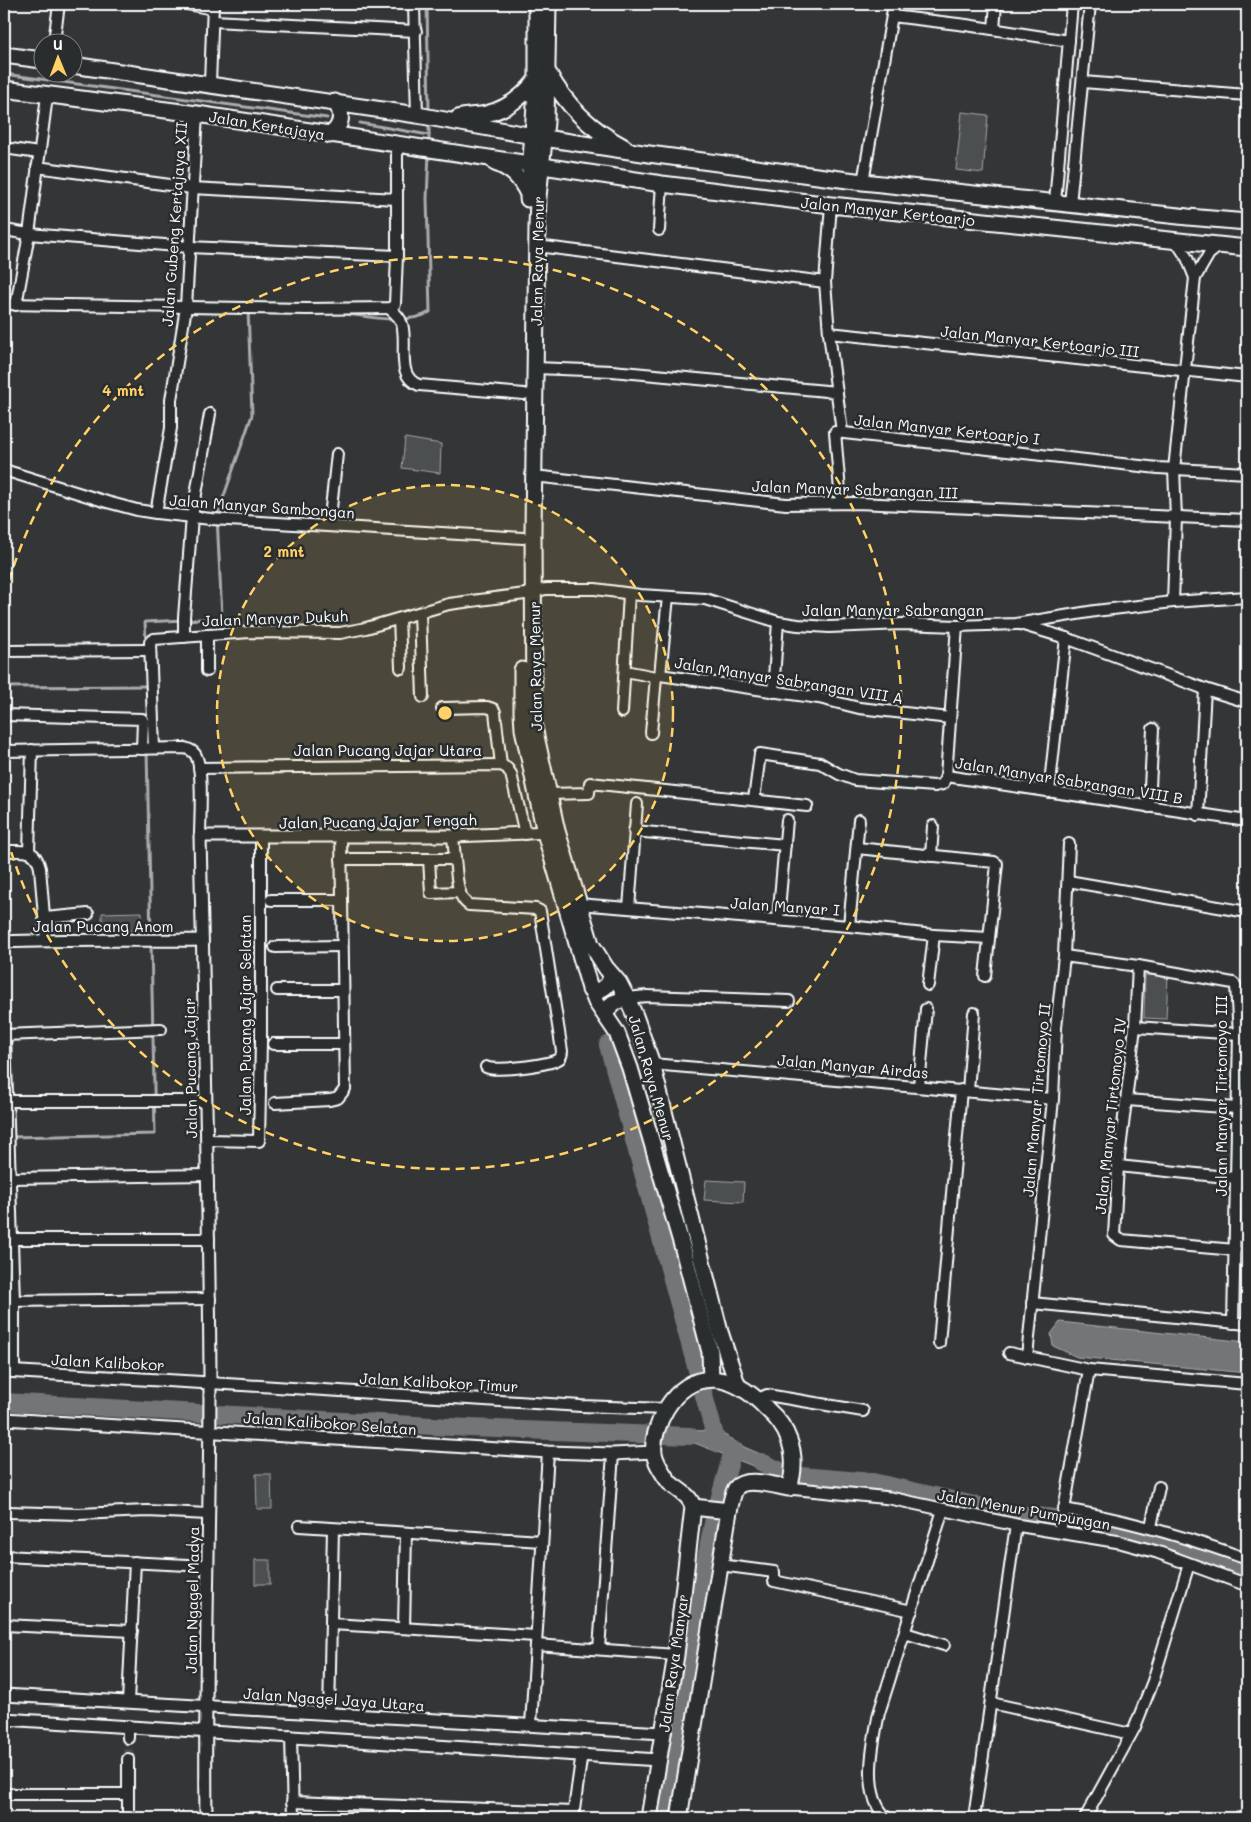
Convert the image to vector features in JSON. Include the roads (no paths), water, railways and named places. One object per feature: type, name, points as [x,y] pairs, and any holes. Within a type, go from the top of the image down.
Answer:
[{"type":"main road","name":"Jalan Raya Menur","points":[[537,4],[542,76]]},
{"type":"main road","name":"Jalan Raya Menur","points":[[548,4],[538,137],[535,165],[528,196],[524,394],[529,414],[534,478],[522,720],[590,990],[599,1008],[617,1033],[625,1052],[683,1249],[710,1352],[703,1381]]},
{"type":"main road","points":[[4,55],[32,59]]},
{"type":"main road","points":[[82,65],[447,119],[538,137]]},
{"type":"main road","points":[[447,119],[487,113],[506,106],[523,95],[542,76],[577,114],[612,141],[633,152]]},
{"type":"main road","name":"Jalan Kertajaya","points":[[4,89],[197,114],[535,165]]},
{"type":"main road","points":[[330,135],[337,128],[341,120],[340,110],[335,102]]},
{"type":"main road","name":"Jalan Manyar Kertoarjo","points":[[538,137],[633,152],[863,182],[1247,222]]},
{"type":"main road","points":[[480,157],[504,166],[513,172],[523,184],[528,196]]},
{"type":"main road","name":"Jalan Raya Menur","points":[[535,165],[537,246],[535,368],[529,414],[523,538],[529,592],[533,720],[548,794],[551,832],[591,944],[619,983],[627,998],[652,1064],[720,1332],[737,1384]]},
{"type":"main road","name":"Jalan Manyar Kertoarjo","points":[[535,165],[662,184],[830,205],[1247,248]]},
{"type":"main road","points":[[1182,242],[1192,234],[1188,217]]},
{"type":"main road","points":[[1210,219],[1205,230],[1205,239],[1214,245]]},
{"type":"main road","points":[[590,990],[598,990],[605,987],[610,980],[611,974]]},
{"type":"main road","points":[[605,1014],[613,1003],[627,998]]},
{"type":"main road","points":[[654,1154],[672,1148]]},
{"type":"main road","points":[[659,1170],[677,1164]]},
{"type":"main road","points":[[724,1380],[737,1384],[758,1399],[786,1432],[792,1447],[791,1477],[761,1483],[749,1482],[742,1484],[734,1492],[729,1511],[693,1508],[692,1502],[686,1494],[668,1479],[654,1450],[658,1425],[666,1408],[676,1396],[703,1381],[724,1380]]},
{"type":"main road","name":"Jalan Raya Manyar","points":[[649,1818],[676,1655],[693,1508]]},
{"type":"main road","name":"Jalan Raya Manyar","points":[[679,1818],[729,1511]]},
{"type":"street","points":[[55,32],[59,4]]},
{"type":"street","points":[[187,4],[213,6],[210,83]]},
{"type":"street","points":[[414,4],[418,115]]},
{"type":"street","points":[[863,182],[894,4]]},
{"type":"street","points":[[994,29],[996,4]]},
{"type":"street","points":[[1055,202],[1072,4]]},
{"type":"street","points":[[1070,204],[1090,4]]},
{"type":"street","points":[[892,16],[1069,41]]},
{"type":"street","points":[[213,21],[416,31]]},
{"type":"street","points":[[1083,82],[1247,95]]},
{"type":"street","points":[[16,305],[29,234],[47,96]]},
{"type":"street","name":"Jalan Gubeng Kertajaya XII","points":[[156,513],[171,428],[172,400],[185,309],[197,114]]},
{"type":"street","points":[[400,145],[397,199],[397,256],[392,306],[403,325],[405,364],[408,379],[419,385],[524,394]]},
{"type":"street","points":[[4,148],[39,153]]},
{"type":"street","points":[[1058,164],[1074,166]]},
{"type":"street","points":[[37,167],[192,188],[397,199]]},
{"type":"street","points":[[659,230],[662,184]]},
{"type":"street","name":"Jalan Manyar Kertoarjo I","points":[[830,205],[825,282],[829,333],[842,432],[1174,469],[1247,474]]},
{"type":"street","points":[[4,230],[29,234],[189,247],[397,256]]},
{"type":"street","points":[[1182,242],[1195,278]]},
{"type":"street","points":[[1173,602],[1176,518],[1174,469],[1195,278],[1214,245]]},
{"type":"street","points":[[537,246],[825,282]]},
{"type":"street","points":[[4,304],[185,309],[392,306]]},
{"type":"street","name":"Jalan Manyar Kertoarjo III","points":[[829,333],[1247,377]]},
{"type":"street","points":[[535,368],[612,372],[837,392]]},
{"type":"street","points":[[184,635],[192,517],[210,414]]},
{"type":"street","points":[[841,503],[835,432],[842,432]]},
{"type":"street","points":[[329,526],[337,454]]},
{"type":"street","name":"Jalan Manyar Sambongan","points":[[4,470],[107,502],[156,513],[211,519],[523,538]]},
{"type":"street","name":"Jalan Manyar Sabrangan III","points":[[534,478],[543,477],[786,504],[841,503],[1247,520]]},
{"type":"street","name":"Jalan Manyar Sabrangan","points":[[529,592],[546,588],[595,589],[629,594],[711,600],[778,622],[798,626],[1016,624]]},
{"type":"street","name":"Jalan Manyar Dukuh","points":[[147,650],[153,639],[184,635],[207,636],[250,632],[340,633],[366,628],[449,604],[529,592]]},
{"type":"street","points":[[622,712],[629,594]]},
{"type":"street","points":[[651,733],[668,597]]},
{"type":"street","points":[[1016,624],[1095,611],[1173,602],[1247,597]]},
{"type":"street","points":[[420,613],[423,696]]},
{"type":"street","points":[[399,618],[401,668]]},
{"type":"street","points":[[773,692],[778,622]]},
{"type":"street","points":[[1016,624],[1066,638],[1205,689],[1247,702]]},
{"type":"street","name":"Jalan Manyar Sabrangan VIII B","points":[[957,626],[946,776],[1247,821]]},
{"type":"street","points":[[207,636],[207,671]]},
{"type":"street","points":[[1049,792],[1066,638]]},
{"type":"street","points":[[4,651],[147,650],[149,749]]},
{"type":"street","name":"Jalan Manyar Sabrangan VIII A","points":[[625,671],[834,701],[864,709],[950,718]]},
{"type":"street","points":[[1198,815],[1205,689]]},
{"type":"street","points":[[442,708],[487,707],[493,709],[495,712],[501,764]]},
{"type":"street","points":[[4,715],[142,719],[149,749]]},
{"type":"street","points":[[1149,807],[1153,729]]},
{"type":"street","name":"Jalan Pucang Jajar","points":[[149,749],[185,748],[194,752],[200,768],[210,1383]]},
{"type":"street","points":[[4,751],[149,749]]},
{"type":"street","points":[[29,852],[32,750]]},
{"type":"street","points":[[754,800],[760,754],[820,763],[839,774],[855,780],[935,786],[944,783],[946,776]]},
{"type":"street","name":"Jalan Pucang Jajar Utara","points":[[200,768],[501,764],[508,768],[511,774],[525,834]]},
{"type":"street","points":[[548,794],[589,793],[590,783],[807,806]]},
{"type":"street","points":[[628,908],[637,804]]},
{"type":"street","points":[[778,920],[787,820]]},
{"type":"street","points":[[849,926],[859,820]]},
{"type":"street","points":[[931,856],[933,826]]},
{"type":"street","points":[[634,831],[785,845]]},
{"type":"street","name":"Jalan Pucang Jajar Tengah","points":[[200,836],[261,838],[453,836],[551,832]]},
{"type":"street","points":[[275,1103],[330,1100],[338,1098],[344,1093],[341,836]]},
{"type":"street","points":[[453,836],[460,892],[464,902],[469,905],[536,908],[540,911],[559,1028],[562,1055],[554,1061],[495,1069],[486,1067]]},
{"type":"street","name":"Jalan Pucang Jajar Selatan","points":[[207,1140],[259,1141],[261,838]]},
{"type":"street","name":"Jalan Manyar Tirtomoyo II","points":[[1027,1357],[1053,1099],[1056,1028],[1064,956],[1069,844]]},
{"type":"street","points":[[857,848],[994,862],[997,865],[985,976]]},
{"type":"street","points":[[4,851],[29,852],[38,861],[46,940]]},
{"type":"street","points":[[341,859],[455,858]]},
{"type":"street","points":[[429,859],[431,893],[460,892]]},
{"type":"street","points":[[1068,881],[1247,912]]},
{"type":"street","points":[[271,900],[341,900]]},
{"type":"street","name":"Jalan Manyar I","points":[[578,904],[849,926],[934,935],[989,938]]},
{"type":"street","points":[[45,918],[88,914]]},
{"type":"street","points":[[928,986],[934,935]]},
{"type":"street","name":"Jalan Pucang Anom","points":[[4,942],[46,940],[144,942],[202,940]]},
{"type":"street","points":[[275,947],[342,946]]},
{"type":"street","name":"Jalan Manyar Tirtomoyo III","points":[[1064,956],[1138,966],[1234,984],[1238,990],[1239,1034],[1233,1323]]},
{"type":"street","name":"Jalan Manyar Tirtomoyo IV","points":[[1138,966],[1135,1027],[1118,1166],[1115,1237],[1121,1240],[1235,1250]]},
{"type":"street","points":[[277,990],[342,990]]},
{"type":"street","points":[[627,998],[647,996],[788,1002]]},
{"type":"street","points":[[920,1086],[926,1009]]},
{"type":"street","points":[[939,1343],[974,1012]]},
{"type":"street","points":[[1135,1027],[1239,1034]]},
{"type":"street","points":[[9,1372],[10,1178],[4,1035],[161,1029]]},
{"type":"street","points":[[273,1044],[344,1044]]},
{"type":"street","name":"Jalan Manyar Airdas","points":[[652,1064],[1053,1099]]},
{"type":"street","points":[[1127,1100],[1237,1108]]},
{"type":"street","points":[[8,1101],[206,1101]]},
{"type":"street","points":[[1118,1166],[1236,1178]]},
{"type":"street","points":[[10,1178],[207,1175]]},
{"type":"street","points":[[9,1232],[209,1239]]},
{"type":"street","points":[[9,1301],[210,1299]]},
{"type":"street","points":[[1032,1303],[1247,1324]]},
{"type":"street","points":[[1009,1353],[1089,1370],[1247,1384]]},
{"type":"street","points":[[1089,1370],[1062,1519],[1110,1517],[1151,1527],[1247,1559]]},
{"type":"street","name":"Jalan Kalibokor","points":[[9,1372],[210,1383]]},
{"type":"street","name":"Jalan Ngagel Madya","points":[[206,1818],[205,1706],[210,1383]]},
{"type":"street","name":"Jalan Kalibokor Timur","points":[[210,1383],[571,1405],[666,1408]]},
{"type":"street","points":[[758,1399],[767,1396],[863,1411]]},
{"type":"street","name":"Jalan Kalibokor Selatan","points":[[4,1419],[210,1425],[548,1452],[613,1454],[654,1450]]},
{"type":"street","points":[[531,1725],[548,1452]]},
{"type":"street","points":[[599,1649],[613,1454]]},
{"type":"street","name":"Jalan Menur Pumpungan","points":[[791,1477],[1016,1525],[1062,1519],[1247,1585]]},
{"type":"street","points":[[1151,1527],[1159,1486]]},
{"type":"street","points":[[887,1818],[877,1807],[873,1796],[872,1759],[879,1713],[943,1510]]},
{"type":"street","points":[[7,1512],[208,1514]]},
{"type":"street","points":[[974,1818],[1016,1525]]},
{"type":"street","points":[[299,1526],[542,1541]]},
{"type":"street","points":[[329,1714],[333,1528]]},
{"type":"street","points":[[404,1628],[406,1533]]},
{"type":"street","points":[[4,1556],[208,1566]]},
{"type":"street","points":[[128,1702],[135,1562]]},
{"type":"street","points":[[1085,1818],[1131,1734],[1154,1681],[1189,1564]]},
{"type":"street","points":[[720,1566],[774,1572],[774,1581],[912,1611]]},
{"type":"street","points":[[331,1624],[404,1628],[536,1640],[599,1649],[676,1655]]},
{"type":"street","points":[[4,1625],[132,1631]]},
{"type":"street","points":[[905,1633],[944,1645]]},
{"type":"street","name":"Jalan Ngagel Jaya Utara","points":[[4,1695],[663,1733]]},
{"type":"street","points":[[991,1703],[1131,1734]]},
{"type":"street","points":[[4,1718],[659,1760]]},
{"type":"street","points":[[128,1726],[128,1738]]},
{"type":"street","points":[[292,1736],[292,1818]]},
{"type":"street","points":[[292,1802],[573,1815],[580,1760],[584,1755]]},
{"type":"street","points":[[128,1759],[128,1818]]},
{"type":"street","points":[[4,1794],[128,1794]]},
{"type":"waterway","points":[[427,4],[429,112]]},
{"type":"waterway","points":[[528,4],[528,13]]},
{"type":"waterway","points":[[4,74],[327,118]]},
{"type":"waterway","points":[[429,121],[429,145]]},
{"type":"waterway","points":[[360,123],[429,135]]},
{"type":"waterway","points":[[339,313],[373,318],[398,319],[421,316],[430,312],[427,198],[429,153]]},
{"type":"waterway","points":[[146,642],[145,622],[222,618],[217,516],[252,415],[248,309]]},
{"type":"waterway","points":[[4,687],[148,686]]},
{"type":"waterway","points":[[9,1137],[155,1134],[147,750]]},
{"type":"waterway","points":[[608,1045],[717,1443]]},
{"type":"waterway","points":[[4,1402],[469,1428],[690,1436]]},
{"type":"waterway","points":[[718,1504],[733,1450]]},
{"type":"waterway","points":[[761,1462],[789,1475],[873,1482],[1010,1513],[1055,1518],[1158,1539],[1247,1569]]},
{"type":"waterway","points":[[661,1818],[692,1632],[714,1518]]},
{"type":"tunnel","points":[[128,1738],[128,1759]]}]
